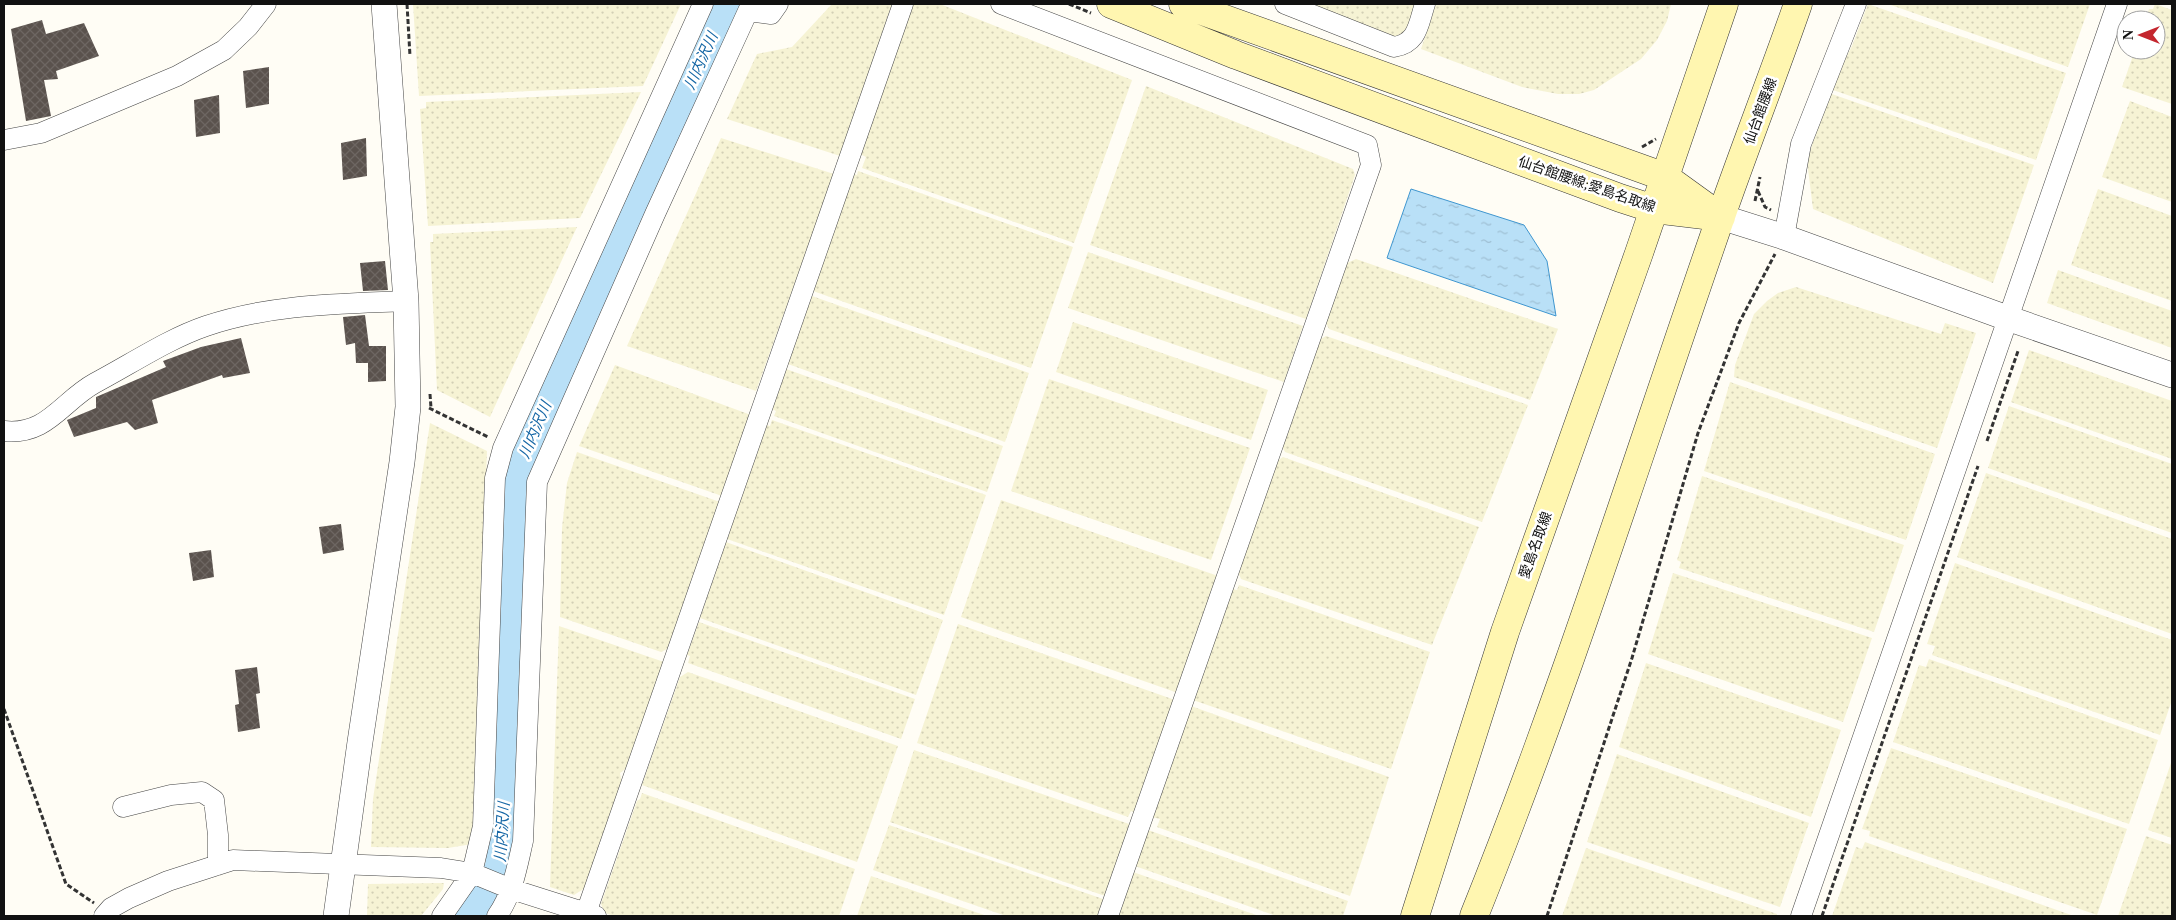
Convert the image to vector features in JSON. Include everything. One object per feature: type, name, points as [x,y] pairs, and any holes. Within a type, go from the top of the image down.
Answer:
[{"type":"main road","name":"仙台館腰線;愛島名取線","points":[[1111,4],[1236,55],[1401,118],[1654,209],[1720,217]]},
{"type":"main road","points":[[1182,4],[1665,177],[1720,217],[1614,535],[1510,827],[1474,916]]},
{"type":"main road","points":[[1665,177],[1724,4]]},
{"type":"main road","name":"仙台館腰線","points":[[1720,217],[1798,4]]},
{"type":"main road","name":"愛島名取線","points":[[1415,916],[1505,632],[1665,177]]},
{"type":"street","points":[[4,140],[41,133],[177,76],[224,50],[248,27],[266,4]]},
{"type":"street","points":[[336,916],[401,472],[408,407],[406,302],[384,4]]},
{"type":"street","points":[[442,916],[476,875],[483,826],[495,478],[503,448],[703,4]]},
{"type":"street","points":[[497,916],[506,902],[507,888],[523,841],[537,482],[655,214],[751,7],[771,14],[778,4]]},
{"type":"street","points":[[108,912],[129,898],[168,881],[233,860],[441,868],[476,875],[507,888],[591,914],[903,4]]},
{"type":"street","points":[[1001,4],[1366,145],[1371,165],[1108,916]]},
{"type":"street","points":[[1285,4],[1394,47],[1406,45],[1415,35],[1426,4]]},
{"type":"street","points":[[1784,236],[1801,144],[1856,4]]},
{"type":"street","points":[[1801,916],[2117,4]]},
{"type":"street","points":[[1720,217],[1784,236],[2007,318],[2172,375]]},
{"type":"street","points":[[4,431],[19,432],[34,429],[47,422],[87,388],[204,326],[276,308],[314,304],[406,302]]},
{"type":"street","points":[[123,806],[202,792],[214,800],[218,835],[218,865]]},
{"type":"path","points":[[1638,150],[1655,139],[1660,141]]},
{"type":"path","points":[[1547,916],[1632,658],[1698,433],[1739,323],[1784,236]]},
{"type":"path","points":[[1984,447],[2018,351]]},
{"type":"path","points":[[408,407],[431,408],[486,435],[503,448]]},
{"type":"path","points":[[1822,916],[1978,465]]},
{"type":"path","points":[[4,709],[66,884],[108,912]]},
{"type":"shaded area","points":[[413,4],[681,4],[643,86],[419,96]]},
{"type":"shaded area","points":[[832,4],[892,4],[840,156],[727,119],[757,54],[792,47]]},
{"type":"shaded area","points":[[913,4],[940,4],[1132,80],[1074,243],[862,168],[866,157],[860,154]]},
{"type":"shaded area","points":[[1303,4],[1420,4],[1409,36],[1396,41]]},
{"type":"shaded area","points":[[1436,4],[1671,4],[1667,21],[1657,40],[1641,59],[1594,90],[1579,94],[1558,94],[1522,87],[1421,49]]},
{"type":"shaded area","points":[[1868,4],[2066,73],[2036,160],[1830,89],[1852,46]]},
{"type":"shaded area","points":[[1888,4],[2090,4],[2068,67]]},
{"type":"shaded area","points":[[2155,4],[2172,10],[2172,104],[2122,87],[2131,60],[2166,60],[2166,10],[2149,10],[2153,9]]},
{"type":"shaded area","points":[[1146,86],[1353,169],[1355,175],[1306,319],[1090,245]]},
{"type":"shaded area","points":[[641,92],[580,218],[428,226],[420,109],[426,108],[426,102]]},
{"type":"shaded area","points":[[1829,93],[2034,165],[1993,283],[1813,209],[1807,161]]},
{"type":"shaded area","points":[[2130,101],[2172,117],[2172,202],[2102,177]]},
{"type":"shaded area","points":[[721,138],[834,174],[756,391],[627,346]]},
{"type":"shaded area","points":[[858,171],[1073,247],[1031,368],[813,291],[854,174],[857,175]]},
{"type":"shaded area","points":[[2098,189],[2172,216],[2172,301],[2071,265]]},
{"type":"shaded area","points":[[577,227],[490,417],[437,390],[430,242],[433,242],[433,234]]},
{"type":"shaded area","points":[[1088,252],[1303,326],[1284,382],[1068,308]]},
{"type":"shaded area","points":[[1356,259],[1558,329],[1530,400],[1329,329],[1325,321],[1345,264]]},
{"type":"shaded area","points":[[2058,270],[2172,311],[2172,348],[2047,303]]},
{"type":"shaded area","points":[[1796,287],[1941,334],[1945,323],[1976,333],[1937,448],[1734,377],[1735,365],[1754,314],[1778,293]]},
{"type":"shaded area","points":[[812,296],[1029,373],[1005,442],[788,364]]},
{"type":"shaded area","points":[[1073,322],[1268,390],[1251,440],[1056,372]]},
{"type":"shaded area","points":[[1326,336],[1528,405],[1482,522],[1285,452],[1282,446],[1319,340]]},
{"type":"shaded area","points":[[2029,350],[2172,401],[2172,459],[2011,402]]},
{"type":"shaded area","points":[[615,365],[751,415],[722,496],[579,446]]},
{"type":"shaded area","points":[[786,369],[1003,446],[987,492],[774,416],[776,411],[772,409]]},
{"type":"shaded area","points":[[1049,379],[1250,448],[1211,560],[1011,491]]},
{"type":"shaded area","points":[[1730,382],[1935,454],[1906,540],[1704,471]]},
{"type":"shaded area","points":[[2009,406],[2172,464],[2172,533],[1988,468]]},
{"type":"shaded area","points":[[772,420],[986,495],[944,615],[727,539],[767,425],[770,426]]},
{"type":"shaded area","points":[[430,423],[487,451],[472,844],[448,848],[371,847],[373,799]]},
{"type":"shaded area","points":[[577,452],[720,502],[669,648],[661,652],[560,617],[562,528],[567,483]]},
{"type":"shaded area","points":[[1283,457],[1479,527],[1432,645],[1241,579],[1238,572],[1277,461]]},
{"type":"shaded area","points":[[1986,473],[2172,539],[2172,634],[1957,557]]},
{"type":"shaded area","points":[[1702,476],[1904,545],[1874,632],[1679,568],[1681,562],[1677,560]]},
{"type":"shaded area","points":[[1001,500],[1218,576],[1178,693],[961,617]]},
{"type":"shaded area","points":[[726,542],[943,620],[916,695],[700,618]]},
{"type":"shaded area","points":[[1955,563],[2172,640],[2172,700],[2160,735],[1932,655],[1935,646],[1927,644]]},
{"type":"shaded area","points":[[1673,573],[1872,638],[1843,722],[1648,654]]},
{"type":"shaded area","points":[[1239,585],[1430,652],[1391,769],[1193,700],[1232,589],[1237,590]]},
{"type":"shaded area","points":[[699,622],[915,699],[901,739],[688,663],[690,656],[687,655]]},
{"type":"shaded area","points":[[958,624],[1175,700],[1136,813],[1131,811],[1128,817],[917,743]]},
{"type":"shaded area","points":[[559,626],[664,662],[628,767],[620,773],[622,784],[585,888],[574,895],[550,887]]},
{"type":"shaded area","points":[[1929,659],[2158,740],[2129,824],[1893,742],[1919,665],[1926,667]]},
{"type":"shaded area","points":[[1646,663],[1841,730],[1811,817],[1619,747]]},
{"type":"shaded area","points":[[688,672],[898,746],[857,862],[642,785],[680,677]]},
{"type":"shaded area","points":[[1191,706],[1389,777],[1350,896],[1157,827],[1160,819],[1152,817]]},
{"type":"shaded area","points":[[1891,748],[2127,829],[2097,915],[1869,836],[1870,831],[1862,829]]},
{"type":"shaded area","points":[[914,750],[1132,825],[1108,897],[890,822]]},
{"type":"shaded area","points":[[1617,754],[1809,823],[1780,907],[1587,842]]},
{"type":"shaded area","points":[[2172,760],[2172,838],[2148,830]]},
{"type":"shaded area","points":[[642,793],[855,869],[839,916],[614,916],[605,913],[601,904],[637,801]]},
{"type":"shaded area","points":[[889,825],[1106,900],[1101,916],[1006,916],[873,870]]},
{"type":"shaded area","points":[[1148,830],[1348,901],[1343,916],[1276,916],[1135,866]]},
{"type":"shaded area","points":[[2146,836],[2172,845],[2172,916],[2118,916]]},
{"type":"shaded area","points":[[1865,842],[2074,916],[1832,916],[1856,847],[1862,849]]},
{"type":"shaded area","points":[[1586,848],[1777,914],[1777,916],[1562,916]]},
{"type":"shaded area","points":[[1133,872],[1259,916],[1118,916]]},
{"type":"shaded area","points":[[871,876],[987,916],[857,916]]},
{"type":"shaded area","points":[[444,883],[443,889],[421,916],[367,916],[368,884]]},
{"type":"water","points":[[1411,189],[1524,225],[1547,261],[1556,316],[1387,258]]},
{"type":"building","points":[[42,20],[46,34],[84,23],[99,56],[56,71],[58,79],[44,80],[51,116],[26,121],[11,29]]},
{"type":"building","points":[[269,67],[269,104],[246,108],[243,71]]},
{"type":"building","points":[[219,95],[220,133],[196,137],[194,100]]},
{"type":"building","points":[[366,138],[367,176],[343,180],[341,143]]},
{"type":"building","points":[[385,261],[388,290],[363,291],[360,263]]},
{"type":"building","points":[[365,315],[369,346],[386,346],[386,381],[368,382],[368,363],[356,363],[355,343],[346,345],[343,317]]},
{"type":"building","points":[[241,338],[250,373],[223,378],[222,375],[152,400],[158,423],[135,430],[127,422],[74,437],[67,420],[96,408],[96,397],[166,367],[163,361],[201,347]]},
{"type":"building","points":[[341,524],[344,550],[323,554],[319,527]]},
{"type":"building","points":[[211,550],[214,577],[193,581],[189,553]]},
{"type":"building","points":[[257,667],[260,693],[256,694],[260,728],[238,732],[235,705],[239,704],[235,670]]},
{"type":"waterway","name":"川内沢川","points":[[470,916],[500,868],[505,810],[506,682],[514,530],[521,459],[727,4]]}]
